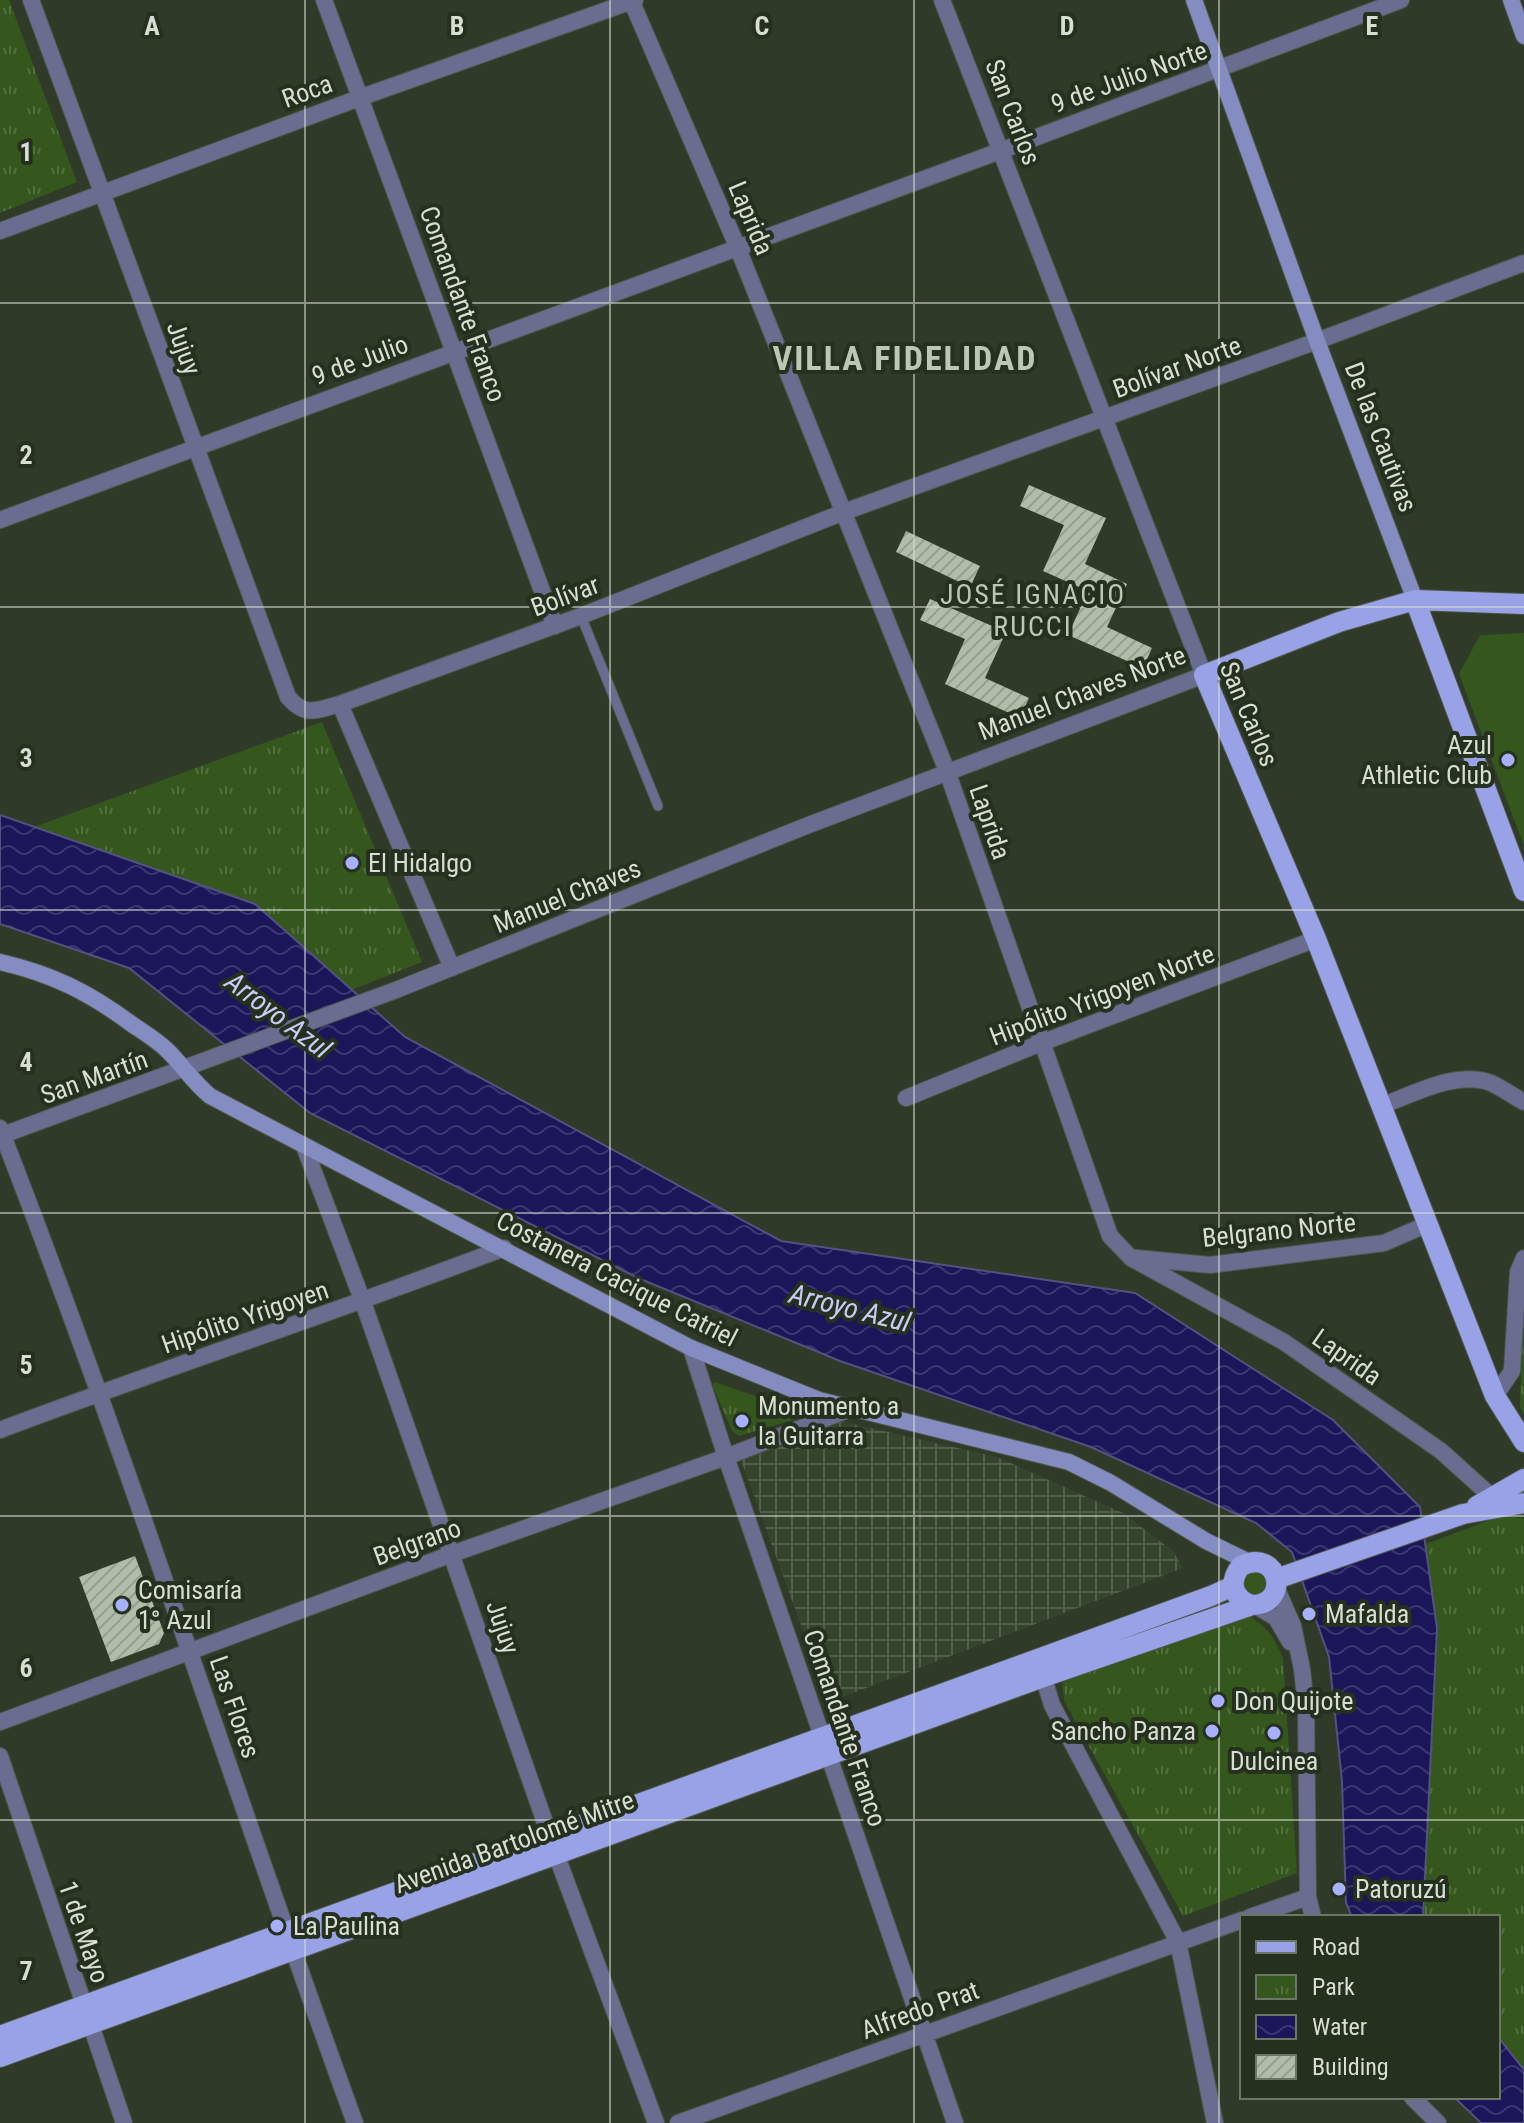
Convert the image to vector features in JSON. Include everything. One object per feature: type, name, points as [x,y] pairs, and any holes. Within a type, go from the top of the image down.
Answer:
[{"type":"main road","name":"De las Cautivas","points":[[1194,0],[1317,341],[1524,891]]},
{"type":"main road","points":[[1511,0],[1524,36]]},
{"type":"main road","name":"Manuel Chaves Norte","points":[[1204,675],[1339,622],[1415,600],[1524,604]]},
{"type":"main road","name":"San Carlos","points":[[1204,675],[1316,939],[1495,1396],[1524,1442]]},
{"type":"main road","name":"Costanera Cacique Catriel","points":[[0,962],[38,971],[74,986],[166,1048],[210,1096],[691,1348],[819,1400],[1069,1462],[1111,1483],[1206,1541],[1249,1562]]},
{"type":"main road","points":[[1463,1514],[1524,1478]]},
{"type":"main road","points":[[1524,1478],[1524,1489]]},
{"type":"main road","points":[[1042,1668],[1271,1599],[1282,1579],[1463,1514],[1524,1503]]},
{"type":"main road","points":[[1254,1605],[1240,1600],[1233,1586],[1236,1572],[1249,1562],[1267,1565],[1282,1579]]},
{"type":"main road","points":[[1042,1668],[1233,1586]]},
{"type":"main road","name":"Avenida Bartolomé Mitre","points":[[0,2057],[87,2015],[1042,1668]]},
{"type":"main road","name":"Avenida Bartolomé Mitre","points":[[0,2036],[87,2015]]},
{"type":"street","name":"Jujuy","points":[[31,0],[288,697],[299,710]]},
{"type":"street","name":"Comandante Franco","points":[[324,0],[555,626]]},
{"type":"street","name":"Roca","points":[[0,231],[633,0]]},
{"type":"street","name":"Laprida","points":[[633,0],[737,246],[947,771],[1110,1236],[1131,1258],[1284,1342],[1441,1451],[1492,1497]]},
{"type":"street","name":"San Carlos","points":[[942,0],[1204,675]]},
{"type":"street","name":"9 de Julio Norte","points":[[737,246],[1401,0]]},
{"type":"street","name":"9 de Julio","points":[[0,520],[737,246]]},
{"type":"street","name":"Bolívar Norte","points":[[844,512],[1105,419],[1524,263]]},
{"type":"street","name":"Bolívar","points":[[299,710],[310,712],[340,704],[555,626],[844,512]]},
{"type":"street","name":"Manuel Chaves Norte","points":[[947,771],[1204,675]]},
{"type":"street","points":[[340,704],[452,968]]},
{"type":"street","name":"Manuel Chaves","points":[[203,1062],[396,990],[947,771]]},
{"type":"street","name":"Hipólito Yrigoyen Norte","points":[[906,1098],[1041,1043],[1316,939]]},
{"type":"street","name":"San Martín","points":[[1,1133],[203,1062]]},
{"type":"street","points":[[1381,1106],[1456,1080],[1474,1079],[1492,1084],[1524,1102]]},
{"type":"street","name":"Las Flores","points":[[1,1133],[100,1392],[289,1942],[355,2123]]},
{"type":"street","name":"Jujuy","points":[[304,1146],[363,1302],[553,1845],[656,2123]]},
{"type":"street","name":"Belgrano Norte","points":[[1131,1258],[1210,1265],[1384,1243],[1428,1224]]},
{"type":"street","name":"Hipólito Yrigoyen","points":[[0,1430],[100,1392],[363,1302],[504,1248]]},
{"type":"street","points":[[1495,1396],[1512,1371],[1518,1272],[1524,1258]]},
{"type":"street","name":"Comandante Franco","points":[[691,1348],[955,2123]]},
{"type":"street","name":"Belgrano","points":[[0,1722],[850,1409]]},
{"type":"street","points":[[1282,1579],[1302,1669],[1306,1706],[1308,1897],[1312,1915]]},
{"type":"street","points":[[1254,1605],[1276,1618],[1302,1669]]},
{"type":"street","points":[[1042,1668],[1052,1705],[1178,1942],[1215,2123]]},
{"type":"street","name":"1 de Mayo","points":[[0,1756],[124,2123]]},
{"type":"street","points":[[1256,1915],[1308,1897]]},
{"type":"street","name":"Alfredo Prat","points":[[678,2123],[1240,1921]]},
{"type":"street","points":[[1414,2099],[1438,2123]]},
{"type":"lane","points":[[581,616],[658,806]]},
{"type":"shaded area","points":[[840,1421],[997,1457],[1123,1513],[1173,1551],[1183,1568],[829,1702],[739,1455]]},
{"type":"green space","points":[[0,0],[9,0],[77,182],[0,213]]},
{"type":"green space","name":"Azul Athletic Club","points":[[1524,633],[1524,846],[1459,674],[1480,635]]},
{"type":"green space","points":[[322,722],[422,962],[351,990],[255,904],[34,827]]},
{"type":"green space","points":[[1524,1287],[1524,1415],[1520,1407]]},
{"type":"green space","points":[[714,1382],[809,1415],[739,1436],[732,1431]]},
{"type":"green space","points":[[1501,1516],[1524,1518],[1524,2070],[1500,2040],[1500,1915],[1423,1915],[1437,1628],[1426,1544]]},
{"type":"green space","points":[[1255,1572],[1263,1575],[1266,1583],[1263,1591],[1255,1594],[1247,1591],[1244,1583],[1247,1575]]},
{"type":"green space","points":[[1249,1616],[1270,1634],[1283,1658],[1297,1873],[1183,1916],[1064,1701],[1062,1679]]},
{"type":"water","name":"Arroyo Azul","points":[[0,815],[255,904],[405,1037],[781,1241],[1135,1293],[1333,1420],[1420,1507],[1437,1628],[1423,1915],[1351,1915],[1346,1903],[1342,1781],[1329,1657],[1292,1552],[1256,1523],[1091,1447],[840,1361],[638,1278],[310,1113],[129,968],[0,924]]},
{"type":"water","points":[[1500,2040],[1524,2070],[1524,2123],[1481,2123],[1456,2099],[1500,2099]]},
{"type":"building","points":[[1029,485],[1106,518],[1085,564],[1127,584],[1107,627],[1152,648],[1143,668],[1068,635],[1088,591],[1043,571],[1064,525],[1020,506]]},
{"type":"building","points":[[906,531],[980,566],[970,587],[896,552]]},
{"type":"building","points":[[930,599],[1006,632],[985,678],[1029,698],[1020,718],[945,684],[965,639],[920,620]]},
{"type":"building","name":"Comisaría 1° Azul","points":[[135,1556],[164,1633],[159,1644],[111,1662],[79,1577]]},
{"type":"place","name":"Azul Athletic Club","points":[[1508,760]]},
{"type":"place","name":"El Hidalgo","points":[[352,863]]},
{"type":"place","name":"Monumento a la Guitarra","points":[[742,1421]]},
{"type":"place","name":"Comisaría 1° Azul","points":[[122,1605]]},
{"type":"place","name":"Mafalda","points":[[1309,1614]]},
{"type":"place","name":"Don Quijote","points":[[1218,1701]]},
{"type":"place","name":"Sancho Panza","points":[[1212,1731]]},
{"type":"place","name":"Dulcinea","points":[[1274,1733]]},
{"type":"place","name":"Patoruzú","points":[[1339,1889]]},
{"type":"place","name":"La Paulina","points":[[277,1926]]},
{"type":"district","name":"VILLA FIDELIDAD","points":[[905,358]]},
{"type":"district","name":"JOSÉ IGNACIO RUCCI","points":[[1033,610]]}]
